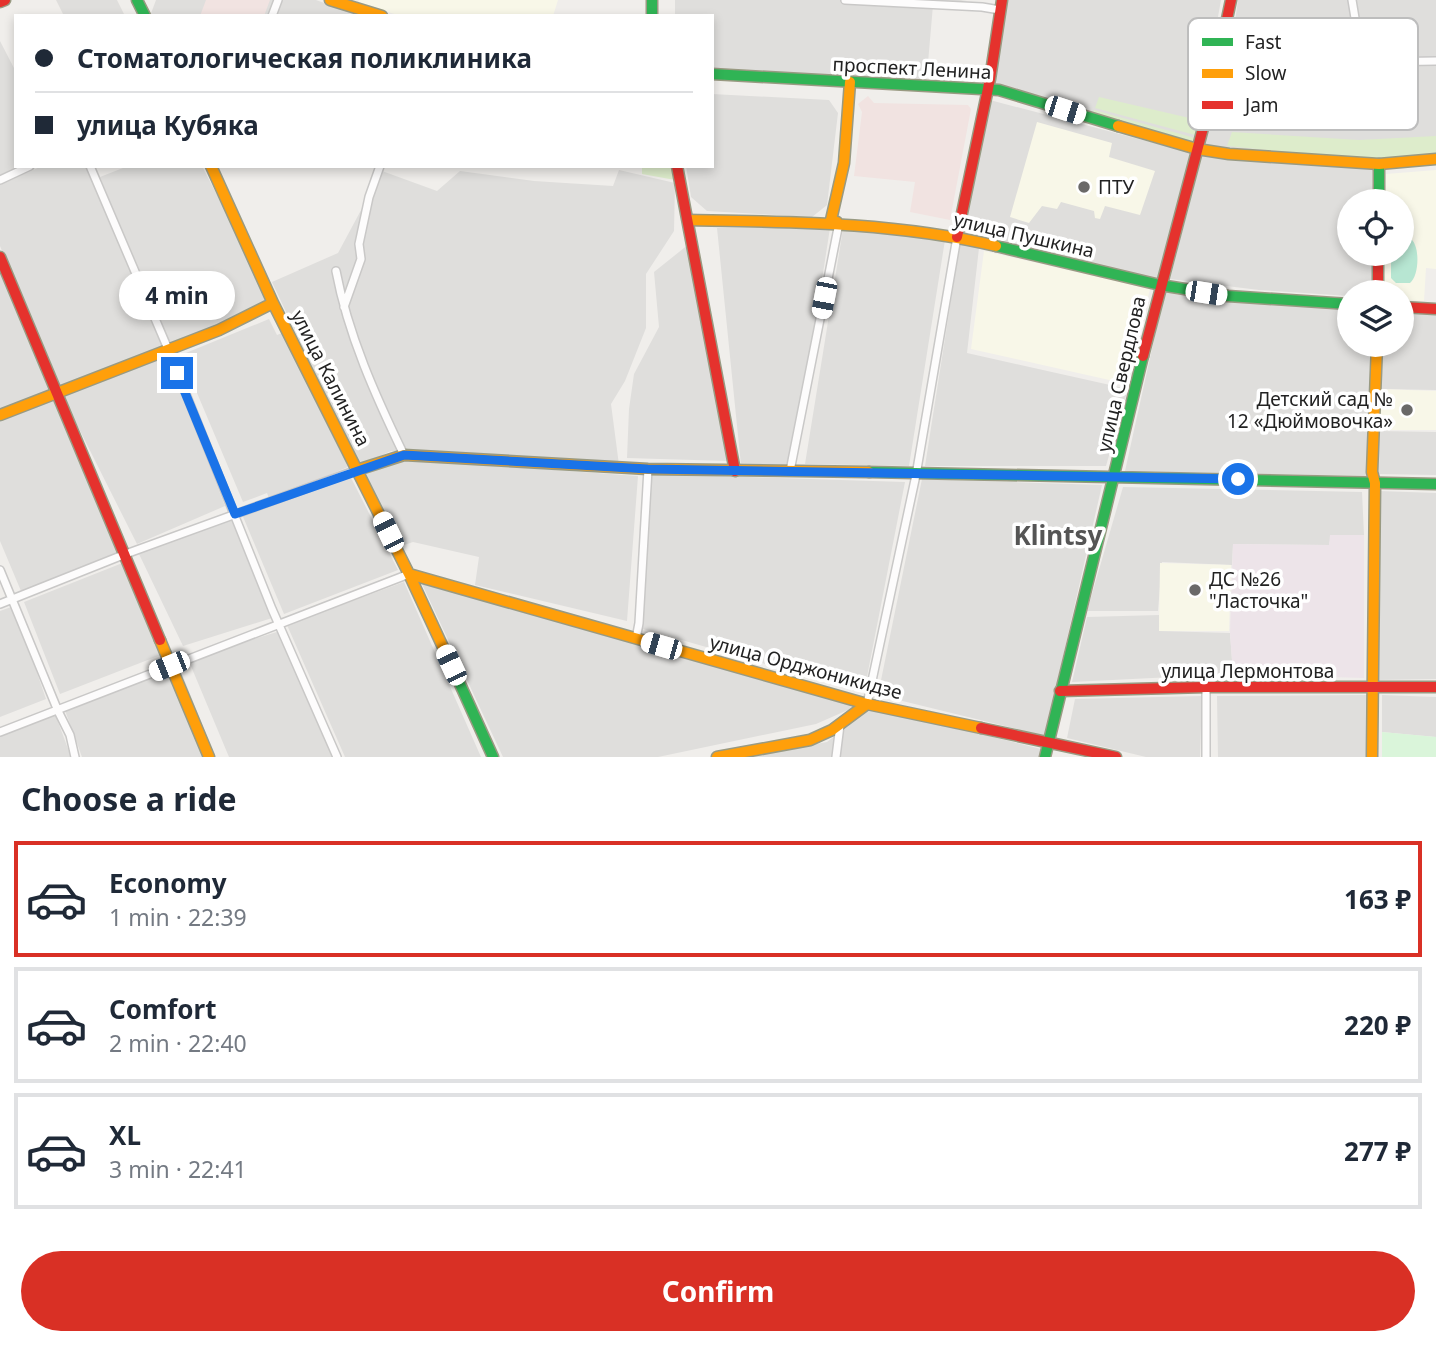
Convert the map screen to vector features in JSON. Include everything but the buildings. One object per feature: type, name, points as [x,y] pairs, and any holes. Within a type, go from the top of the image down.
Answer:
[{"type":"street","points":[[0,2],[5,0]]},
{"type":"street","points":[[330,0],[376,14]]},
{"type":"street","points":[[717,757],[810,740],[840,725],[867,704],[916,475],[957,237],[989,89],[1001,5],[845,0]]},
{"type":"street","name":"улица Свердлова","points":[[1228,18],[1231,0]]},
{"type":"street","points":[[1352,0],[1355,18]]},
{"type":"street","points":[[1418,61],[1436,61]]},
{"type":"street","name":"проспект Ленина","points":[[714,74],[989,89],[1014,94],[1197,149],[1229,154],[1380,164],[1436,159]]},
{"type":"street","points":[[790,471],[839,223],[831,220],[844,163],[850,82]]},
{"type":"street","name":"улица Свердлова","points":[[1045,757],[1060,691],[1083,613],[1160,285],[1202,130]]},
{"type":"street","points":[[1379,189],[1380,164]]},
{"type":"street","points":[[0,180],[26,168]]},
{"type":"street","points":[[91,168],[168,349],[279,624],[337,757]]},
{"type":"street","name":"улица Калинина","points":[[212,168],[273,303],[409,574],[493,757]]},
{"type":"street","points":[[343,309],[361,259],[359,244],[369,197],[379,168]]},
{"type":"street","points":[[677,168],[735,471]]},
{"type":"street","name":"улица Пушкина","points":[[688,220],[839,223],[957,237],[1160,285],[1228,296],[1337,303]]},
{"type":"street","points":[[0,257],[209,757]]},
{"type":"street","points":[[336,271],[343,309],[404,455]]},
{"type":"street","points":[[0,415],[219,330],[273,303]]},
{"type":"street","points":[[1414,308],[1436,309]]},
{"type":"street","points":[[1372,757],[1375,482],[1372,472],[1377,357]]},
{"type":"street","points":[[0,604],[123,555],[404,455],[648,469],[1436,484]]},
{"type":"street","points":[[636,639],[648,469]]},
{"type":"street","points":[[0,570],[70,735],[75,757]]},
{"type":"street","points":[[0,732],[409,574]]},
{"type":"street","name":"улица Орджоникидзе","points":[[409,574],[867,704],[1116,757]]},
{"type":"street","points":[[1206,687],[1206,757]]},
{"type":"street","name":"улица Лермонтова","points":[[1060,691],[1206,687],[1436,687]]},
{"type":"street","points":[[836,757],[840,725]]},
{"type":"shaded area","points":[[56,0],[117,0],[124,14],[63,14]]},
{"type":"shaded area","points":[[156,0],[316,0],[354,14],[151,14]]},
{"type":"shaded area","points":[[206,0],[270,0],[265,14],[201,14]]},
{"type":"shaded area","points":[[558,0],[554,14],[394,14],[359,2]]},
{"type":"shaded area","points":[[675,0],[967,0],[933,5],[926,86],[714,68],[714,14],[675,14]]},
{"type":"shaded area","points":[[1007,0],[1221,0],[1218,18],[1188,18],[1188,130],[1198,130],[1195,145],[985,91]]},
{"type":"shaded area","points":[[1238,0],[1436,0],[1436,155],[1363,161],[1201,146],[1206,130],[1418,130],[1418,18],[1235,18]]},
{"type":"shaded area","points":[[0,41],[14,68],[14,168],[0,175]]},
{"type":"shaded area","points":[[714,94],[829,100],[838,113],[827,205],[812,217],[707,211],[691,197],[686,168],[714,168]]},
{"type":"shaded area","points":[[868,96],[874,103],[968,105],[971,109],[950,220],[910,212],[915,182],[854,176],[862,112],[858,104]]},
{"type":"shaded area","points":[[986,99],[1192,153],[1157,280],[960,233]]},
{"type":"shaded area","name":"ПТУ","points":[[1037,122],[1112,143],[1109,157],[1155,171],[1140,215],[1105,206],[1100,219],[1095,218],[1094,211],[1061,202],[1057,209],[1042,206],[1029,223],[1010,217]]},
{"type":"shaded area","points":[[1202,155],[1375,168],[1374,189],[1337,189],[1337,266],[1374,266],[1373,280],[1337,280],[1337,295],[1259,290],[1170,279]]},
{"type":"shaded area","points":[[38,168],[88,168],[164,348],[58,388],[0,246],[0,185]]},
{"type":"shaded area","points":[[123,168],[203,168],[273,303],[168,347],[100,177]]},
{"type":"shaded area","points":[[619,170],[675,183],[674,231],[646,274],[646,328],[625,381],[611,404],[619,465],[391,451],[358,466],[272,282],[338,253],[382,171],[437,191],[460,171],[534,181],[613,186]]},
{"type":"shaded area","points":[[1436,170],[1436,269],[1426,268],[1424,301],[1414,301],[1414,280],[1383,280],[1384,266],[1414,266],[1414,189],[1385,189],[1386,174]]},
{"type":"shaded area","points":[[717,228],[830,228],[793,467],[741,465]]},
{"type":"shaded area","points":[[843,229],[945,240],[909,466],[805,464]]},
{"type":"shaded area","points":[[694,240],[727,461],[627,458],[634,374],[659,327],[654,272]]},
{"type":"shaded area","points":[[960,243],[979,248],[967,353],[1128,389],[1106,466],[925,466]]},
{"type":"shaded area","points":[[984,251],[1150,289],[1127,384],[971,349]]},
{"type":"shaded area","points":[[0,269],[52,391],[0,411]]},
{"type":"shaded area","points":[[1165,290],[1243,302],[1337,308],[1337,357],[1372,357],[1367,476],[1125,471]]},
{"type":"shaded area","points":[[1414,312],[1436,313],[1436,390],[1380,389],[1381,357],[1414,357]]},
{"type":"shaded area","points":[[269,319],[277,335],[282,333],[348,467],[277,497],[348,472],[398,570],[284,614],[241,512],[270,501],[267,493],[243,502],[181,355]]},
{"type":"shaded area","points":[[166,355],[225,506],[137,544],[62,395]]},
{"type":"shaded area","name":"Детский сад № 12 «Дюймовочка»","points":[[1379,389],[1436,391],[1436,430],[1378,430]]},
{"type":"shaded area","points":[[54,399],[123,550],[21,591],[0,541],[0,419]]},
{"type":"shaded area","points":[[1378,431],[1436,432],[1436,475],[1377,474]]},
{"type":"shaded area","points":[[397,459],[638,476],[627,621],[475,585],[479,557],[413,542],[401,546],[362,471]]},
{"type":"shaded area","points":[[652,474],[905,482],[864,692],[636,627]]},
{"type":"shaded area","points":[[922,479],[1102,485],[1045,736],[878,695]]},
{"type":"shaded area","points":[[1123,487],[1362,492],[1364,535],[1331,536],[1329,545],[1233,544],[1232,565],[1162,562],[1158,611],[1087,611]]},
{"type":"shaded area","points":[[1379,491],[1436,493],[1436,679],[1376,680]]},
{"type":"shaded area","points":[[231,516],[272,618],[183,646],[139,554]]},
{"type":"shaded area","points":[[1330,535],[1364,535],[1364,678],[1233,674],[1230,633],[1233,544],[1329,545]]},
{"type":"shaded area","points":[[130,560],[171,651],[60,694],[24,602]]},
{"type":"shaded area","name":"ДС №26 \"Ласточка\"","points":[[1160,563],[1231,565],[1229,631],[1159,631]]},
{"type":"shaded area","points":[[404,582],[481,757],[345,757],[287,625]]},
{"type":"shaded area","points":[[422,584],[842,698],[857,706],[816,724],[658,757],[503,757]]},
{"type":"shaded area","points":[[14,606],[46,699],[0,717],[0,611]]},
{"type":"shaded area","points":[[1159,615],[1159,631],[1230,633],[1233,674],[1072,682],[1087,617]]},
{"type":"shaded area","points":[[280,631],[333,757],[229,757],[188,659]]},
{"type":"shaded area","points":[[177,661],[215,757],[82,757],[63,705]]},
{"type":"shaded area","points":[[1369,695],[1369,757],[1218,757],[1217,696]]},
{"type":"shaded area","points":[[1382,695],[1436,697],[1436,737],[1382,732]]},
{"type":"shaded area","points":[[1202,696],[1200,757],[1146,757],[1067,738],[1075,699]]},
{"type":"shaded area","points":[[872,707],[1045,750],[1042,757],[746,757],[827,742]]},
{"type":"shaded area","points":[[53,708],[71,757],[0,757],[0,728]]},
{"type":"green space","points":[[1099,97],[1188,118],[1188,130],[1196,130],[1195,135],[1095,108]]},
{"type":"green space","points":[[1094,110],[1195,138],[1194,142],[1092,115]]},
{"type":"green space","points":[[1232,132],[1359,140],[1436,136],[1436,153],[1347,158],[1227,146]]},
{"type":"green space","points":[[642,168],[673,168],[675,180],[642,174]]},
{"type":"green space","points":[[1414,243],[1417,268],[1413,279],[1391,278],[1391,266],[1414,266]]},
{"type":"green space","points":[[1382,732],[1436,737],[1436,757],[1382,757]]},
{"type":"traffic: fast","points":[[137,0],[144,14]]},
{"type":"traffic: fast","points":[[652,0],[652,14]]},
{"type":"traffic: fast","points":[[714,74],[999,90],[1118,126]]},
{"type":"traffic: fast","points":[[1379,164],[1379,189]]},
{"type":"traffic: fast","points":[[996,246],[1160,285],[1228,296],[1337,303]]},
{"type":"traffic: fast","points":[[1045,757],[1143,356]]},
{"type":"traffic: fast","points":[[869,472],[1436,484]]},
{"type":"traffic: fast","points":[[455,673],[493,757]]},
{"type":"traffic: slow","points":[[330,0],[376,14]]},
{"type":"traffic: slow","points":[[837,222],[831,220],[844,163],[850,82]]},
{"type":"traffic: slow","points":[[1118,126],[1197,149],[1229,154],[1379,164],[1436,159]]},
{"type":"traffic: slow","points":[[212,168],[273,303],[409,574],[455,673]]},
{"type":"traffic: slow","points":[[688,220],[881,228],[996,246]]},
{"type":"traffic: slow","points":[[0,415],[219,330],[273,303]]},
{"type":"traffic: slow","points":[[1372,757],[1375,483],[1372,472],[1377,357]]},
{"type":"traffic: slow","points":[[357,470],[404,455],[648,469],[869,472]]},
{"type":"traffic: slow","points":[[409,574],[867,704],[981,728]]},
{"type":"traffic: slow","points":[[160,640],[209,757]]},
{"type":"traffic: slow","points":[[717,757],[810,740],[832,730],[867,704]]},
{"type":"traffic: jam","points":[[0,2],[5,0]]},
{"type":"traffic: jam","points":[[957,237],[990,79],[1002,0]]},
{"type":"traffic: jam","points":[[1227,18],[1231,0]]},
{"type":"traffic: jam","points":[[1143,356],[1202,130]]},
{"type":"traffic: jam","points":[[677,168],[735,471]]},
{"type":"traffic: jam","points":[[0,257],[160,640]]},
{"type":"traffic: jam","points":[[1378,266],[1378,280]]},
{"type":"traffic: jam","points":[[1414,308],[1436,309]]},
{"type":"traffic: jam","points":[[1060,691],[1206,687],[1436,687]]},
{"type":"traffic: jam","points":[[981,728],[1116,757]]},
{"type":"place","name":"ПТУ","points":[[1084,187]]},
{"type":"place","name":"Детский сад № 12 «Дюймовочка»","points":[[1407,410]]},
{"type":"place","name":"ДС №26 \"Ласточка\"","points":[[1195,590]]},
{"type":"district","name":"Klintsy","points":[[1058,535]]},
{"type":"route","points":[[177,373],[235,514],[404,455],[648,469],[1238,479]]}]
